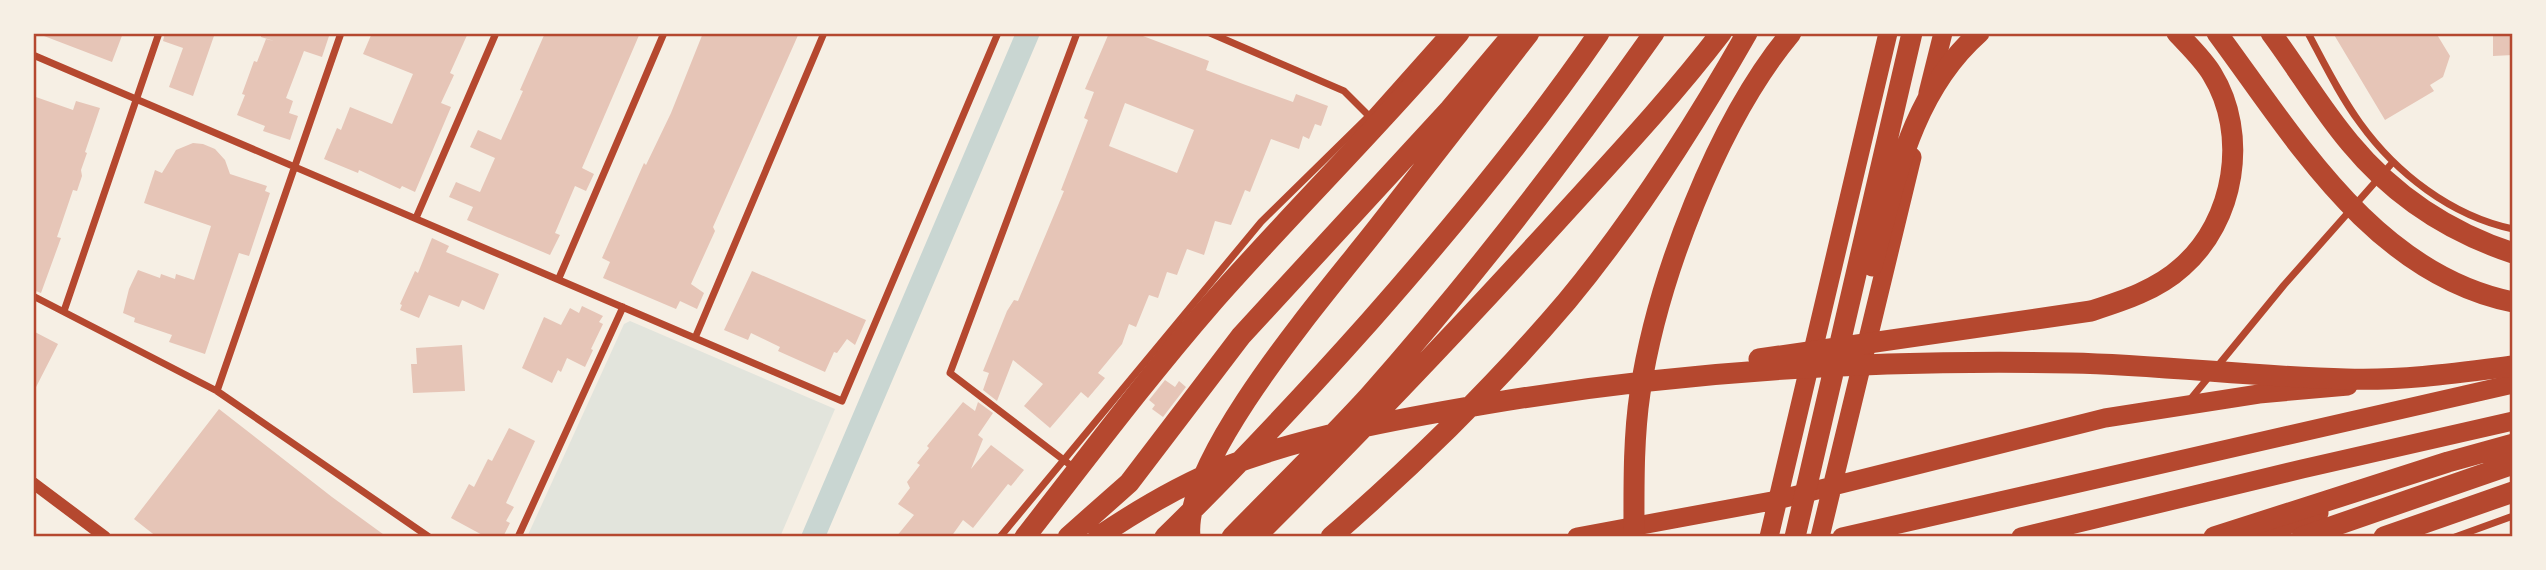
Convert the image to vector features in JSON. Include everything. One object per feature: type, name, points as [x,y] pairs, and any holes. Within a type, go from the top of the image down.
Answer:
[{"type":"highway","points":[[1025,537],[1118,416],[1209,307],[1265,243],[1419,80],[1459,33]]},
{"type":"highway","points":[[1068,537],[1129,483],[1247,328],[1450,109],[1514,33]]},
{"type":"highway","points":[[1189,534],[1198,493],[1212,458],[1255,387],[1529,33]]},
{"type":"highway","points":[[1165,537],[1316,381],[1416,269],[1513,150],[1599,33]]},
{"type":"highway","points":[[1233,537],[1368,396],[1439,314],[1513,224],[1654,33]]},
{"type":"highway","points":[[1255,537],[1312,481],[1500,283],[1654,114],[1721,33]]},
{"type":"highway","points":[[1331,537],[1377,498],[1479,398],[1568,299],[1649,189],[1747,33]]},
{"type":"highway","points":[[1634,537],[1640,394],[1664,290],[1696,203],[1734,120],[1756,82],[1791,33]]},
{"type":"highway","points":[[1769,537],[1888,33]]},
{"type":"highway","points":[[1795,537],[1912,33]]},
{"type":"highway","points":[[1820,537],[1942,33]]},
{"type":"highway","points":[[1822,422],[1859,316],[1896,177],[1920,111],[1949,64],[1979,33]]},
{"type":"highway","points":[[1098,537],[1176,489],[1274,449],[1437,412],[1795,353],[2000,323],[2061,317],[2117,303],[2161,282],[2182,267],[2201,248],[2216,224],[2231,173],[2233,147],[2226,110],[2212,75],[2177,33]]},
{"type":"highway","points":[[2217,33],[2309,157],[2363,218],[2390,241],[2441,275],[2513,302]]},
{"type":"highway","points":[[2271,33],[2349,142],[2397,190],[2450,228],[2482,243],[2513,253]]},
{"type":"highway","points":[[1626,382],[1749,371],[1973,361],[2168,366],[2348,379],[2513,369]]},
{"type":"highway","points":[[1577,537],[1777,500],[2105,418],[2259,394],[2513,369]]},
{"type":"highway","points":[[1851,535],[2513,384]]},
{"type":"highway","points":[[2021,537],[2513,421]]},
{"type":"highway","points":[[2257,537],[2513,437]]},
{"type":"highway","points":[[2214,537],[2448,462],[2513,444]]},
{"type":"highway","points":[[2302,537],[2513,464]]},
{"type":"highway","points":[[2384,537],[2513,492]]},
{"type":"street","points":[[64,311],[159,33]]},
{"type":"street","points":[[217,391],[341,33]]},
{"type":"street","points":[[416,218],[496,33]]},
{"type":"street","points":[[559,278],[664,33]]},
{"type":"street","points":[[695,338],[824,33]]},
{"type":"street","points":[[33,55],[842,401],[998,33]]},
{"type":"street","points":[[1065,462],[950,373],[1077,33]]},
{"type":"street","points":[[1210,33],[1344,91],[1369,116]]},
{"type":"street","points":[[1000,537],[1065,462],[1261,222],[1369,116],[1443,33]]},
{"type":"street","points":[[2308,33],[2359,122],[2393,162],[2420,186],[2462,211],[2513,229]]},
{"type":"street","points":[[2186,404],[2284,285],[2393,162]]},
{"type":"street","points":[[33,296],[217,391],[429,537]]},
{"type":"street","points":[[518,537],[623,307]]},
{"type":"street","points":[[33,483],[105,537]]},
{"type":"street","points":[[2455,537],[2513,516]]},
{"type":"shaded area","points":[[630,321],[835,409],[780,537],[527,537],[624,324]]},
{"type":"building","points":[[44,33],[123,33],[112,62],[44,36]]},
{"type":"building","points":[[165,33],[215,33],[193,96],[169,87],[183,48],[163,41]]},
{"type":"building","points":[[261,33],[330,33],[322,57],[304,51],[286,98],[293,101],[289,113],[298,116],[290,140],[263,131],[265,126],[237,115],[254,61],[257,62],[266,39],[274,41],[261,37]]},
{"type":"building","points":[[372,33],[468,33],[450,73],[454,75],[441,103],[451,107],[415,192],[402,186],[400,189],[359,170],[358,173],[324,159],[337,128],[341,130],[350,107],[392,124],[413,74],[363,54]]},
{"type":"building","points":[[545,33],[640,33],[582,168],[594,174],[586,191],[575,186],[555,233],[560,235],[550,255],[467,220],[473,207],[449,197],[456,182],[480,192],[495,158],[470,147],[478,130],[501,140]]},
{"type":"building","points":[[703,33],[799,33],[713,227],[715,231],[691,284],[704,293],[697,309],[680,301],[676,309],[603,278],[610,262],[602,258],[644,163],[646,165],[671,113]]},
{"type":"building","points":[[1109,33],[1135,33],[1209,61],[1206,70],[1243,84],[1293,102],[1296,94],[1328,106],[1321,126],[1315,124],[1309,139],[1303,136],[1299,149],[1271,139],[1250,192],[1245,190],[1231,225],[1215,221],[1204,255],[1187,249],[1177,275],[1167,272],[1158,298],[1149,295],[1136,327],[1129,324],[1122,344],[1098,373],[1105,378],[1088,398],[1081,392],[1050,428],[1024,406],[1043,384],[1013,360],[997,401],[983,390],[989,373],[983,371],[1007,311],[1014,300],[1018,301],[1064,191],[1061,190],[1088,120],[1084,118],[1094,92],[1085,89]],"holes":[[[1125,103],[1194,130],[1177,173],[1109,146]]]},
{"type":"building","points":[[2333,33],[2436,33],[2450,56],[2443,77],[2430,85],[2434,91],[2385,120]]},
{"type":"building","points":[[2493,33],[2513,33],[2513,55],[2493,56]]},
{"type":"building","points":[[33,96],[73,110],[76,101],[100,108],[85,152],[87,153],[81,170],[82,176],[77,191],[73,190],[57,237],[61,238],[41,293],[33,290]]},
{"type":"building","points":[[193,143],[215,149],[225,160],[230,174],[267,186],[265,191],[270,193],[249,256],[239,253],[205,354],[169,342],[172,335],[134,322],[135,318],[123,313],[129,289],[138,270],[160,278],[161,274],[175,279],[176,274],[194,280],[211,226],[144,203],[155,170],[162,173],[176,150]]},
{"type":"building","points":[[432,238],[449,246],[446,252],[499,274],[484,310],[462,300],[459,307],[429,295],[419,318],[400,310],[400,304],[415,271],[418,273]]},
{"type":"building","points":[[752,271],[866,320],[855,345],[847,339],[837,353],[834,352],[825,372],[778,351],[780,347],[751,333],[748,340],[724,330]]},
{"type":"building","points":[[582,306],[603,316],[599,322],[603,324],[585,367],[567,358],[552,383],[522,368],[544,317],[561,325],[570,308],[579,313]]},
{"type":"building","points":[[33,331],[58,344],[33,393]]},
{"type":"building","points":[[462,345],[465,391],[413,393],[411,364],[417,364],[416,348]]},
{"type":"building","points":[[1165,380],[1175,387],[1179,381],[1186,387],[1163,417],[1152,409],[1155,405],[1149,400]]},
{"type":"building","points":[[963,402],[975,411],[978,402],[993,413],[978,435],[983,439],[971,469],[991,445],[1024,470],[1011,486],[1008,484],[973,528],[963,520],[951,537],[896,537],[914,515],[898,504],[910,488],[907,482],[920,465],[917,463],[929,448],[927,446]]},
{"type":"building","points":[[219,409],[387,537],[157,537],[134,519]]},
{"type":"building","points":[[509,428],[535,441],[506,503],[514,507],[506,521],[510,523],[503,537],[486,537],[451,518],[469,484],[474,487],[488,459],[492,461]]},
{"type":"waterway","points":[[813,537],[1028,33]]}]
